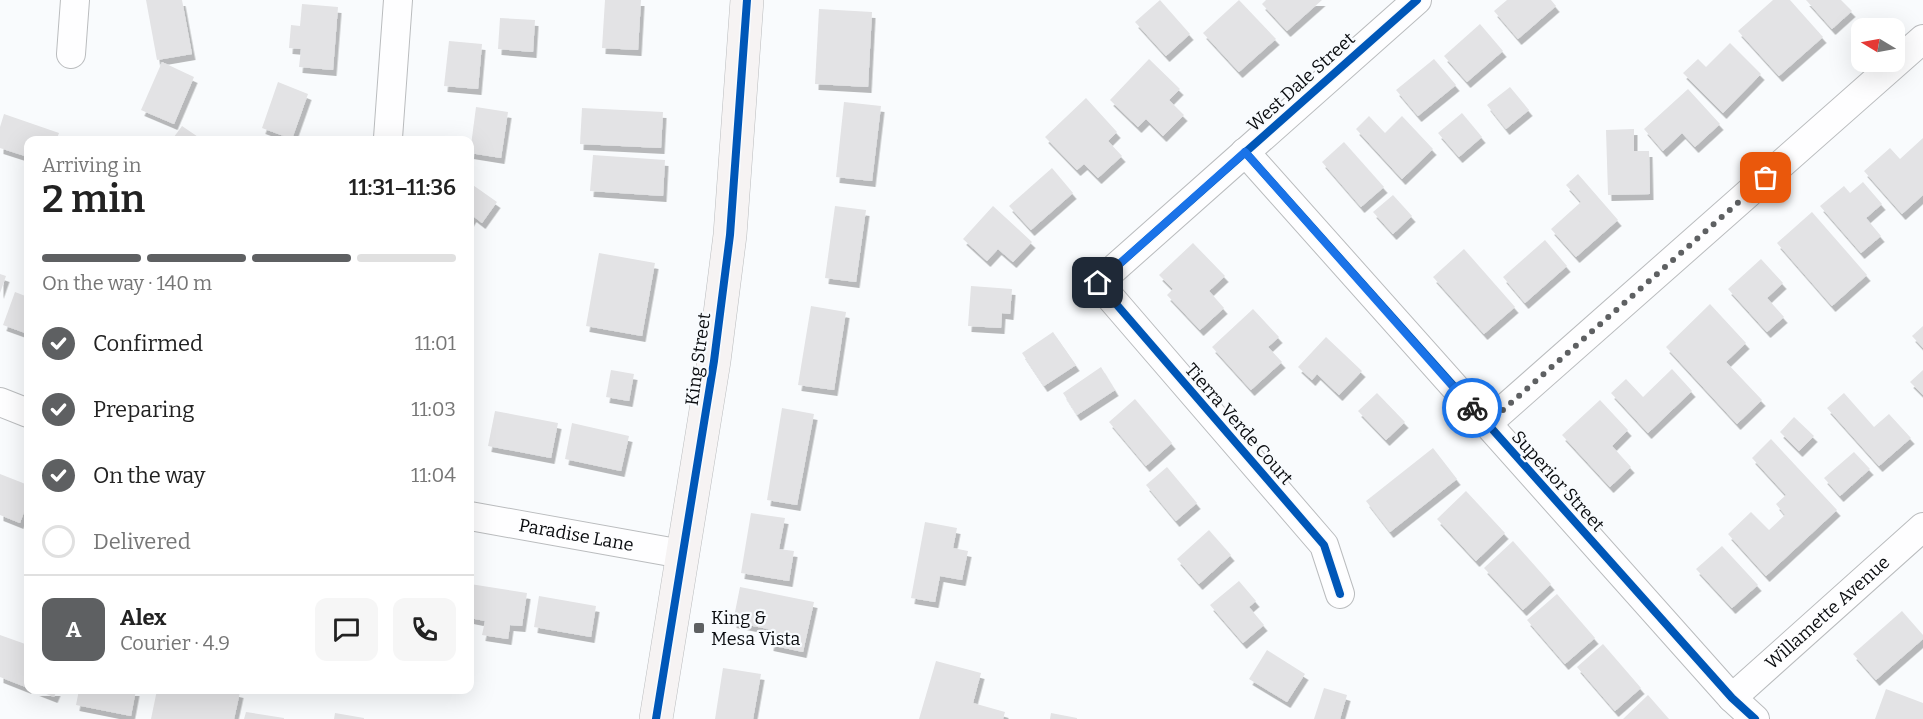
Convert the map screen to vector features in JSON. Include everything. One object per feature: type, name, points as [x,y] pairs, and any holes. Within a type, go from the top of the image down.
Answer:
[{"type":"street","points":[[71,54],[75,0]]},
{"type":"street","points":[[388,136],[398,0]]},
{"type":"street","name":"King Street","points":[[656,719],[714,361],[730,235],[747,0]]},
{"type":"street","name":"West Dale Street","points":[[1098,283],[1417,0]]},
{"type":"street","points":[[1487,424],[1923,39]]},
{"type":"street","name":"Superior Street","points":[[1245,152],[1732,698],[1755,719]]},
{"type":"street","name":"Tierra Verde Court","points":[[1098,283],[1324,545],[1340,594]]},
{"type":"street","points":[[0,402],[24,411]]},
{"type":"street","name":"Paradise Lane","points":[[474,517],[682,554]]},
{"type":"street","name":"Willamette Avenue","points":[[1732,698],[1923,527]]},
{"type":"building","points":[[146,0],[182,0],[192,54],[157,60]]},
{"type":"building","points":[[605,0],[641,0],[638,50],[602,48]]},
{"type":"building","points":[[1160,0],[1190,34],[1166,56],[1135,22]]},
{"type":"building","points":[[1239,0],[1276,39],[1239,72],[1203,33]]},
{"type":"building","points":[[1266,0],[1322,0],[1287,31],[1262,4]]},
{"type":"building","points":[[1507,0],[1551,0],[1556,6],[1518,39],[1494,11]]},
{"type":"building","points":[[1773,0],[1790,0],[1823,37],[1779,76],[1738,31]]},
{"type":"building","points":[[1806,0],[1841,0],[1852,11],[1832,29]]},
{"type":"building","points":[[302,4],[338,7],[333,70],[299,67],[301,49],[289,48],[291,25],[300,26]]},
{"type":"building","points":[[819,9],[872,12],[868,87],[815,84]]},
{"type":"building","points":[[500,18],[535,20],[533,52],[498,49]]},
{"type":"building","points":[[1480,24],[1503,51],[1467,82],[1444,56]]},
{"type":"building","points":[[449,41],[482,44],[478,89],[444,86]]},
{"type":"building","points":[[1730,43],[1761,74],[1723,113],[1683,73],[1698,59],[1706,67]]},
{"type":"building","points":[[1149,59],[1180,89],[1169,100],[1184,115],[1163,136],[1146,119],[1138,127],[1110,100]]},
{"type":"building","points":[[1434,59],[1456,85],[1418,116],[1396,90]]},
{"type":"building","points":[[162,62],[194,77],[174,124],[141,110]]},
{"type":"building","points":[[278,82],[308,94],[293,136],[284,136],[262,128]]},
{"type":"building","points":[[1510,87],[1529,110],[1506,129],[1487,105]]},
{"type":"building","points":[[1688,89],[1720,124],[1695,147],[1682,133],[1663,151],[1644,129]]},
{"type":"building","points":[[1086,98],[1117,132],[1108,141],[1122,156],[1098,178],[1084,164],[1077,170],[1045,137]]},
{"type":"building","points":[[844,102],[881,106],[872,181],[836,177]]},
{"type":"building","points":[[476,107],[508,112],[501,158],[474,154],[472,136]]},
{"type":"building","points":[[582,108],[663,112],[661,148],[580,144]]},
{"type":"building","points":[[1462,113],[1482,137],[1459,157],[1438,133]]},
{"type":"building","points":[[4,114],[59,133],[58,136],[24,136],[24,156],[0,148],[0,127]]},
{"type":"building","points":[[1369,116],[1385,133],[1402,116],[1433,149],[1402,179],[1356,129]]},
{"type":"building","points":[[182,126],[197,136],[175,136]]},
{"type":"building","points":[[1634,129],[1634,151],[1649,151],[1650,194],[1608,195],[1606,130]]},
{"type":"building","points":[[1923,138],[1923,195],[1902,214],[1864,171],[1890,148],[1900,159]]},
{"type":"building","points":[[1344,142],[1384,187],[1361,207],[1322,162]]},
{"type":"building","points":[[593,155],[665,160],[663,196],[590,191]]},
{"type":"building","points":[[1052,168],[1073,193],[1031,230],[1009,206]]},
{"type":"building","points":[[1578,174],[1618,220],[1576,257],[1551,229],[1581,202],[1566,185]]},
{"type":"building","points":[[1863,182],[1882,204],[1866,218],[1881,236],[1861,253],[1820,206],[1844,186],[1850,193]]},
{"type":"building","points":[[474,186],[497,202],[482,223],[474,217]]},
{"type":"building","points":[[1393,195],[1412,216],[1393,234],[1373,212]]},
{"type":"building","points":[[835,206],[866,210],[856,282],[825,278]]},
{"type":"building","points":[[993,206],[1032,242],[1013,262],[998,249],[987,261],[963,239]]},
{"type":"building","points":[[1812,212],[1867,275],[1832,306],[1777,243]]},
{"type":"building","points":[[1545,240],[1567,266],[1525,303],[1503,277]]},
{"type":"building","points":[[1193,243],[1225,276],[1209,291],[1224,308],[1200,330],[1167,295],[1173,289],[1159,275]]},
{"type":"building","points":[[1464,249],[1515,307],[1484,334],[1433,277]]},
{"type":"building","points":[[599,253],[655,263],[642,336],[586,326]]},
{"type":"building","points":[[1761,259],[1783,283],[1767,298],[1784,317],[1767,332],[1728,289]]},
{"type":"building","points":[[0,274],[6,276],[0,293]]},
{"type":"building","points":[[971,286],[1012,289],[1010,314],[1002,313],[1001,328],[968,326]]},
{"type":"building","points":[[15,292],[24,295],[24,333],[3,325]]},
{"type":"building","points":[[1710,304],[1746,343],[1726,362],[1762,400],[1737,424],[1666,347]]},
{"type":"building","points":[[811,306],[846,312],[834,390],[798,385]]},
{"type":"building","points":[[1253,309],[1279,337],[1268,347],[1282,362],[1251,390],[1212,347]]},
{"type":"building","points":[[1923,326],[1923,348],[1912,336]]},
{"type":"building","points":[[1053,332],[1076,365],[1044,386],[1022,353]]},
{"type":"building","points":[[1326,337],[1362,371],[1339,395],[1317,374],[1312,380],[1298,367]]},
{"type":"building","points":[[1101,367],[1115,390],[1077,415],[1063,393]]},
{"type":"building","points":[[1672,369],[1692,391],[1648,433],[1611,393],[1626,379],[1643,397]]},
{"type":"building","points":[[611,370],[634,374],[629,401],[606,397]]},
{"type":"building","points":[[1923,370],[1923,395],[1910,382]]},
{"type":"building","points":[[1377,393],[1405,422],[1386,440],[1358,411]]},
{"type":"building","points":[[1844,393],[1874,427],[1889,414],[1911,438],[1879,466],[1827,408]]},
{"type":"building","points":[[1135,399],[1172,443],[1146,466],[1109,422]]},
{"type":"building","points":[[1600,400],[1628,430],[1612,446],[1631,467],[1610,487],[1562,435]]},
{"type":"building","points":[[782,408],[814,414],[797,505],[767,500]]},
{"type":"building","points":[[495,411],[558,423],[551,458],[488,446]]},
{"type":"building","points":[[1794,417],[1814,436],[1799,451],[1780,432]]},
{"type":"building","points":[[572,423],[629,436],[621,471],[565,459]]},
{"type":"building","points":[[1771,439],[1837,510],[1766,576],[1728,534],[1751,512],[1769,530],[1785,515],[1776,504],[1786,495],[1752,458]]},
{"type":"building","points":[[1433,448],[1457,479],[1390,532],[1366,501]]},
{"type":"building","points":[[1854,452],[1870,469],[1840,496],[1824,478]]},
{"type":"building","points":[[1167,467],[1197,503],[1176,521],[1146,485]]},
{"type":"building","points":[[0,474],[24,483],[24,512],[20,523],[0,515]]},
{"type":"building","points":[[1466,491],[1505,533],[1476,561],[1437,519]]},
{"type":"building","points":[[751,513],[785,518],[779,549],[794,551],[789,581],[741,573]]},
{"type":"building","points":[[925,522],[957,528],[953,548],[968,551],[962,580],[940,576],[935,602],[911,598]]},
{"type":"building","points":[[1209,530],[1231,555],[1199,584],[1177,559]]},
{"type":"building","points":[[1513,541],[1551,584],[1523,610],[1484,568]]},
{"type":"building","points":[[1722,546],[1758,585],[1732,608],[1696,569]]},
{"type":"building","points":[[1239,581],[1256,601],[1249,607],[1264,625],[1243,643],[1210,605]]},
{"type":"building","points":[[474,585],[527,593],[522,626],[510,625],[508,639],[482,635],[485,621],[474,619]]},
{"type":"building","points":[[740,587],[814,602],[803,652],[770,645],[773,630],[733,622]]},
{"type":"building","points":[[1557,594],[1595,638],[1565,664],[1527,620]]},
{"type":"building","points":[[539,596],[596,606],[591,637],[534,627]]},
{"type":"building","points":[[1902,611],[1923,635],[1923,639],[1876,680],[1853,654]]},
{"type":"building","points":[[0,635],[24,644],[24,686],[0,677]]},
{"type":"building","points":[[1603,644],[1641,688],[1615,711],[1577,667]]},
{"type":"building","points":[[1267,650],[1305,674],[1287,702],[1249,679]]},
{"type":"building","points":[[936,661],[981,673],[973,703],[1005,712],[1003,719],[919,719]]},
{"type":"building","points":[[723,668],[761,674],[753,719],[715,719]]},
{"type":"building","points":[[1324,688],[1347,695],[1340,719],[1314,719]]},
{"type":"building","points":[[1886,689],[1923,703],[1923,719],[1875,719]]},
{"type":"building","points":[[78,694],[135,694],[131,716],[76,705]]},
{"type":"building","points":[[156,694],[240,694],[234,719],[151,719]]},
{"type":"building","points":[[1648,695],[1669,719],[1623,719]]},
{"type":"building","points":[[246,712],[284,718],[284,719],[244,719]]},
{"type":"building","points":[[335,713],[364,718],[364,719],[334,719]]},
{"type":"building","points":[[1051,713],[1077,718],[1077,719],[1050,719]]},
{"type":"cycle path","points":[[656,719],[714,361],[730,235],[747,0]]},
{"type":"cycle path","points":[[1340,594],[1324,545],[1098,283],[1417,0]]},
{"type":"cycle path","points":[[1245,152],[1732,698],[1755,719]]},
{"type":"way so far","points":[[1472,408],[1487,424],[1766,178]]},
{"type":"place","name":"King & Mesa Vista","points":[[699,628]]},
{"type":"route","points":[[1098,283],[1245,152],[1472,408]]}]
